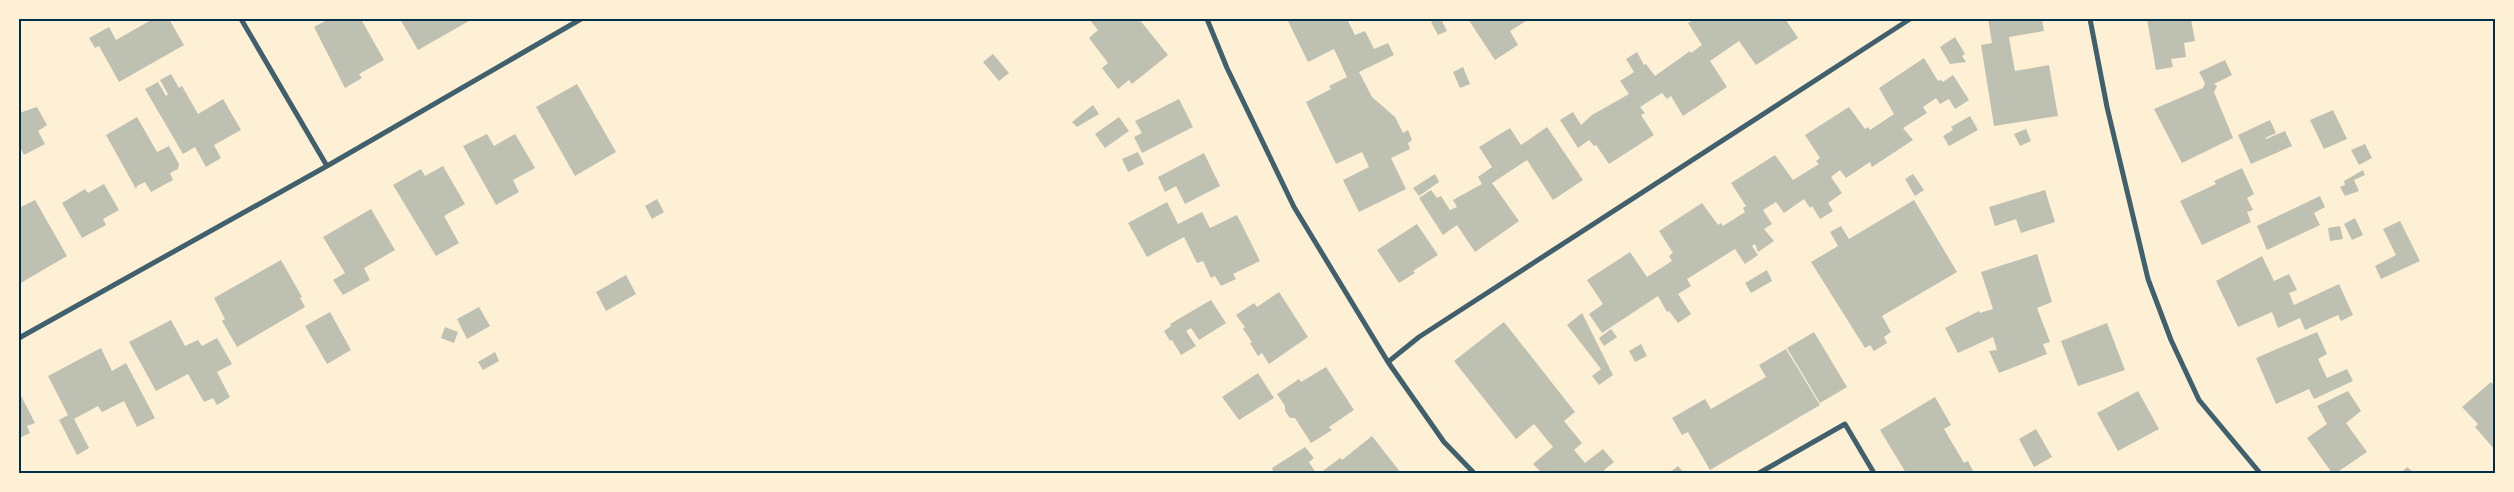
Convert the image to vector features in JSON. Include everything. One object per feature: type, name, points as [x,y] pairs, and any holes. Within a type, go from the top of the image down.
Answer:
[{"type":"street","points":[[241,19],[327,166]]},
{"type":"street","points":[[19,338],[327,166],[580,19]]},
{"type":"street","points":[[1207,19],[1227,68],[1294,206],[1388,362],[1444,442],[1474,473]]},
{"type":"street","points":[[1388,362],[1419,337],[1910,19]]},
{"type":"street","points":[[2090,19],[2107,107],[2148,279],[2171,340],[2199,400],[2260,473]]},
{"type":"street","points":[[1759,473],[1845,424],[1874,473]]},
{"type":"building","points":[[153,19],[169,19],[184,45],[119,82],[99,46],[95,48],[89,38],[109,27],[116,40]]},
{"type":"building","points":[[329,19],[361,19],[384,60],[359,74],[362,78],[345,88],[314,27]]},
{"type":"building","points":[[400,19],[468,19],[469,21],[418,50]]},
{"type":"building","points":[[1089,19],[1139,19],[1168,55],[1132,84],[1129,80],[1118,89],[1102,68],[1108,63],[1089,38],[1098,30]]},
{"type":"building","points":[[1287,19],[1347,19],[1355,35],[1365,31],[1374,49],[1388,43],[1394,55],[1359,72],[1372,97],[1395,117],[1403,133],[1408,130],[1412,140],[1408,143],[1410,149],[1391,158],[1406,189],[1359,212],[1343,180],[1369,167],[1362,152],[1336,164],[1306,102],[1331,89],[1329,86],[1347,77],[1334,49],[1308,62]]},
{"type":"building","points":[[1441,19],[1447,31],[1438,35],[1431,22]]},
{"type":"building","points":[[1468,19],[1529,19],[1510,31],[1518,45],[1495,60]]},
{"type":"building","points":[[1695,19],[1789,19],[1786,20],[1798,38],[1756,65],[1739,41],[1710,61],[1727,87],[1683,116],[1671,96],[1667,99],[1662,93],[1640,107],[1645,113],[1641,115],[1654,135],[1609,164],[1596,145],[1594,146],[1589,140],[1578,148],[1560,120],[1573,112],[1581,125],[1592,115],[1629,94],[1620,81],[1634,72],[1626,59],[1637,52],[1644,65],[1646,64],[1655,76],[1690,51],[1691,53],[1702,45],[1688,23]]},
{"type":"building","points":[[1988,19],[2042,19],[2044,31],[2009,37],[2015,71],[2049,65],[2058,116],[1994,126],[1981,45],[1992,43]]},
{"type":"building","points":[[2147,19],[2191,19],[2195,41],[2184,43],[2186,57],[2171,59],[2173,67],[2156,70]]},
{"type":"building","points":[[1955,37],[1965,54],[1962,56],[1966,62],[1950,64],[1940,47]]},
{"type":"building","points":[[993,54],[1009,73],[999,81],[983,62]]},
{"type":"building","points":[[1924,58],[1938,81],[1941,80],[1943,82],[1953,75],[1969,100],[1955,109],[1949,99],[1940,104],[1936,98],[1923,107],[1927,113],[1903,128],[1913,140],[1872,167],[1870,162],[1846,178],[1840,170],[1831,177],[1842,193],[1828,203],[1833,211],[1820,219],[1812,206],[1810,208],[1804,199],[1784,213],[1776,202],[1763,210],[1772,224],[1764,229],[1774,241],[1758,252],[1755,244],[1752,246],[1758,255],[1745,264],[1735,249],[1687,279],[1691,286],[1678,294],[1691,314],[1678,323],[1669,311],[1667,312],[1658,296],[1602,333],[1589,314],[1603,304],[1587,280],[1630,252],[1647,277],[1672,261],[1669,256],[1673,253],[1659,231],[1702,203],[1718,225],[1721,223],[1723,226],[1745,212],[1743,208],[1746,206],[1731,183],[1775,155],[1793,180],[1819,164],[1816,161],[1820,158],[1805,135],[1849,107],[1865,129],[1868,127],[1870,130],[1894,114],[1879,88]]},
{"type":"building","points":[[2225,60],[2232,75],[2214,84],[2217,86],[2214,92],[2233,138],[2182,163],[2154,109],[2203,88],[2205,83],[2199,72]]},
{"type":"building","points":[[1463,67],[1470,84],[1460,88],[1453,72]]},
{"type":"building","points":[[171,74],[179,88],[182,86],[198,114],[223,99],[241,130],[214,145],[221,158],[206,167],[195,147],[183,154],[145,89],[158,82],[166,96],[168,94],[160,80]]},
{"type":"building","points":[[577,84],[616,152],[575,176],[536,107]]},
{"type":"building","points":[[1179,99],[1193,127],[1142,153],[1134,137],[1142,133],[1135,121]]},
{"type":"building","points":[[1093,105],[1099,114],[1077,127],[1072,122]]},
{"type":"building","points":[[37,107],[47,125],[38,131],[45,144],[24,155],[19,145],[19,113]]},
{"type":"building","points":[[2333,110],[2347,139],[2324,149],[2310,120]]},
{"type":"building","points":[[1970,116],[1978,130],[1949,146],[1943,136],[1953,130],[1951,127]]},
{"type":"building","points":[[137,117],[157,152],[169,146],[179,164],[178,169],[170,173],[173,180],[151,192],[145,182],[137,186],[136,189],[106,135]]},
{"type":"building","points":[[1119,117],[1129,131],[1105,148],[1095,134]]},
{"type":"building","points":[[2270,120],[2276,133],[2265,138],[2285,131],[2292,146],[2251,164],[2238,135]]},
{"type":"building","points":[[1547,127],[1583,180],[1553,200],[1527,160],[1492,183],[1519,221],[1475,252],[1457,225],[1443,235],[1419,198],[1431,190],[1437,198],[1441,196],[1450,210],[1457,207],[1453,200],[1482,184],[1478,177],[1492,167],[1479,147],[1510,128],[1521,145]]},
{"type":"building","points":[[2026,129],[2031,141],[2020,146],[2014,134]]},
{"type":"building","points":[[487,134],[494,146],[515,134],[535,168],[513,180],[519,192],[496,205],[463,146]]},
{"type":"building","points":[[2365,144],[2372,158],[2359,165],[2351,150]]},
{"type":"building","points":[[1138,152],[1144,164],[1128,172],[1122,159]]},
{"type":"building","points":[[1204,153],[1220,186],[1185,204],[1176,186],[1165,192],[1158,177]]},
{"type":"building","points":[[443,166],[465,204],[444,216],[459,243],[436,256],[393,185],[421,169],[425,176]]},
{"type":"building","points":[[2242,168],[2254,194],[2247,198],[2253,210],[2247,212],[2251,222],[2202,245],[2180,201],[2216,184],[2214,181]]},
{"type":"building","points":[[2363,170],[2365,175],[2354,180],[2359,191],[2345,196],[2340,187],[2345,185],[2344,181]]},
{"type":"building","points":[[1435,174],[1439,182],[1419,196],[1413,188]]},
{"type":"building","points":[[1913,174],[1924,190],[1915,196],[1905,179]]},
{"type":"building","points":[[104,184],[119,210],[103,219],[106,225],[82,238],[62,203],[85,189],[88,193]]},
{"type":"building","points":[[2045,190],[2055,222],[2021,233],[2016,219],[1995,226],[1989,207]]},
{"type":"building","points":[[2320,196],[2325,207],[2314,213],[2320,225],[2267,250],[2257,226]]},
{"type":"building","points":[[657,199],[664,212],[652,219],[645,206]]},
{"type":"building","points":[[35,200],[67,256],[19,284],[19,208]]},
{"type":"building","points":[[1914,200],[1957,272],[1882,316],[1891,332],[1884,337],[1887,343],[1874,351],[1870,345],[1865,348],[1811,262],[1838,246],[1830,232],[1841,226],[1849,239]]},
{"type":"building","points":[[1167,202],[1178,224],[1202,212],[1210,228],[1237,215],[1260,261],[1233,274],[1236,279],[1221,286],[1215,276],[1211,278],[1203,261],[1197,263],[1184,237],[1147,257],[1128,223]]},
{"type":"building","points":[[371,209],[395,250],[364,268],[370,280],[343,295],[333,280],[345,273],[323,237]]},
{"type":"building","points":[[2355,218],[2363,235],[2352,240],[2344,224]]},
{"type":"building","points":[[2400,221],[2420,261],[2381,279],[2375,266],[2396,255],[2383,229]]},
{"type":"building","points":[[1417,224],[1438,255],[1413,271],[1415,273],[1399,283],[1377,250]]},
{"type":"building","points":[[2340,226],[2343,239],[2330,241],[2328,228]]},
{"type":"building","points":[[2037,254],[2052,302],[2037,308],[2050,342],[2043,344],[2047,354],[1999,373],[1989,351],[1997,350],[1993,337],[1958,353],[1945,328],[1979,311],[1980,313],[1993,309],[1981,272]]},
{"type":"building","points":[[2262,256],[2274,281],[2289,274],[2297,290],[2289,293],[2294,305],[2339,284],[2353,315],[2341,321],[2338,315],[2305,330],[2300,318],[2278,328],[2272,312],[2238,327],[2216,281]]},
{"type":"building","points":[[281,260],[302,297],[300,298],[305,307],[237,347],[222,321],[225,319],[214,298]]},
{"type":"building","points":[[1767,270],[1772,281],[1751,293],[1745,283]]},
{"type":"building","points":[[626,275],[636,294],[606,311],[596,292]]},
{"type":"building","points":[[1279,292],[1308,337],[1269,364],[1262,353],[1258,356],[1250,343],[1252,342],[1243,329],[1245,327],[1236,315],[1254,303],[1257,307]]},
{"type":"building","points":[[1211,300],[1226,323],[1199,340],[1191,328],[1186,331],[1196,346],[1181,355],[1164,331],[1171,326],[1170,324]]},
{"type":"building","points":[[479,307],[490,326],[467,339],[457,319]]},
{"type":"building","points":[[330,312],[351,350],[327,364],[305,326]]},
{"type":"building","points":[[1582,313],[1613,375],[1599,385],[1592,376],[1601,369],[1567,325]]},
{"type":"building","points":[[171,320],[185,346],[198,340],[202,346],[217,338],[232,364],[217,372],[230,397],[217,405],[213,398],[204,402],[188,374],[156,391],[129,342]]},
{"type":"building","points":[[1504,322],[1575,412],[1564,421],[1582,443],[1574,450],[1585,463],[1603,449],[1614,462],[1604,470],[1607,473],[1542,473],[1533,464],[1553,447],[1534,424],[1516,439],[1454,361]]},
{"type":"building","points":[[2107,323],[2125,370],[2078,386],[2061,341]]},
{"type":"building","points":[[445,327],[458,332],[454,343],[441,338]]},
{"type":"building","points":[[1611,329],[1617,337],[1604,346],[1599,338]]},
{"type":"building","points":[[1814,332],[1847,387],[1820,403],[1787,348]]},
{"type":"building","points":[[2317,332],[2327,354],[2318,359],[2327,378],[2347,369],[2353,381],[2314,399],[2309,389],[2276,404],[2256,358]]},
{"type":"building","points":[[1641,344],[1647,356],[1635,362],[1629,351]]},
{"type":"building","points":[[101,348],[112,371],[126,363],[155,418],[137,427],[124,401],[102,412],[98,406],[74,419],[89,448],[77,455],[59,420],[68,415],[48,376]]},
{"type":"building","points":[[1786,349],[1820,405],[1710,470],[1688,432],[1682,435],[1672,418],[1705,399],[1711,409],[1766,377],[1759,365]]},
{"type":"building","points":[[495,352],[499,361],[483,370],[478,362]]},
{"type":"building","points":[[1326,367],[1354,410],[1329,427],[1332,430],[1311,443],[1295,418],[1290,418],[1285,411],[1285,406],[1277,394],[1299,379],[1301,382]]},
{"type":"building","points":[[1258,373],[1274,398],[1239,420],[1222,397]]},
{"type":"building","points":[[2491,382],[2495,387],[2495,450],[2475,427],[2478,424],[2462,407]]},
{"type":"building","points":[[2138,391],[2159,429],[2118,451],[2097,413]]},
{"type":"building","points":[[2348,391],[2361,411],[2346,423],[2367,452],[2336,473],[2332,473],[2307,438],[2327,424],[2317,406]]},
{"type":"building","points":[[19,392],[35,423],[27,426],[30,433],[19,438]]},
{"type":"building","points":[[1935,397],[1951,425],[1944,429],[1964,463],[1968,461],[1974,473],[1906,473],[1880,430]]},
{"type":"building","points":[[2036,429],[2052,457],[2034,467],[2019,439]]},
{"type":"building","points":[[1372,436],[1401,473],[1320,473],[1340,458],[1342,460]]},
{"type":"building","points":[[1305,447],[1314,458],[1309,462],[1316,473],[1270,473],[1273,471],[1272,468]]},
{"type":"building","points":[[1678,466],[1684,473],[1669,473]]},
{"type":"building","points":[[2407,467],[2414,473],[2401,473]]}]
